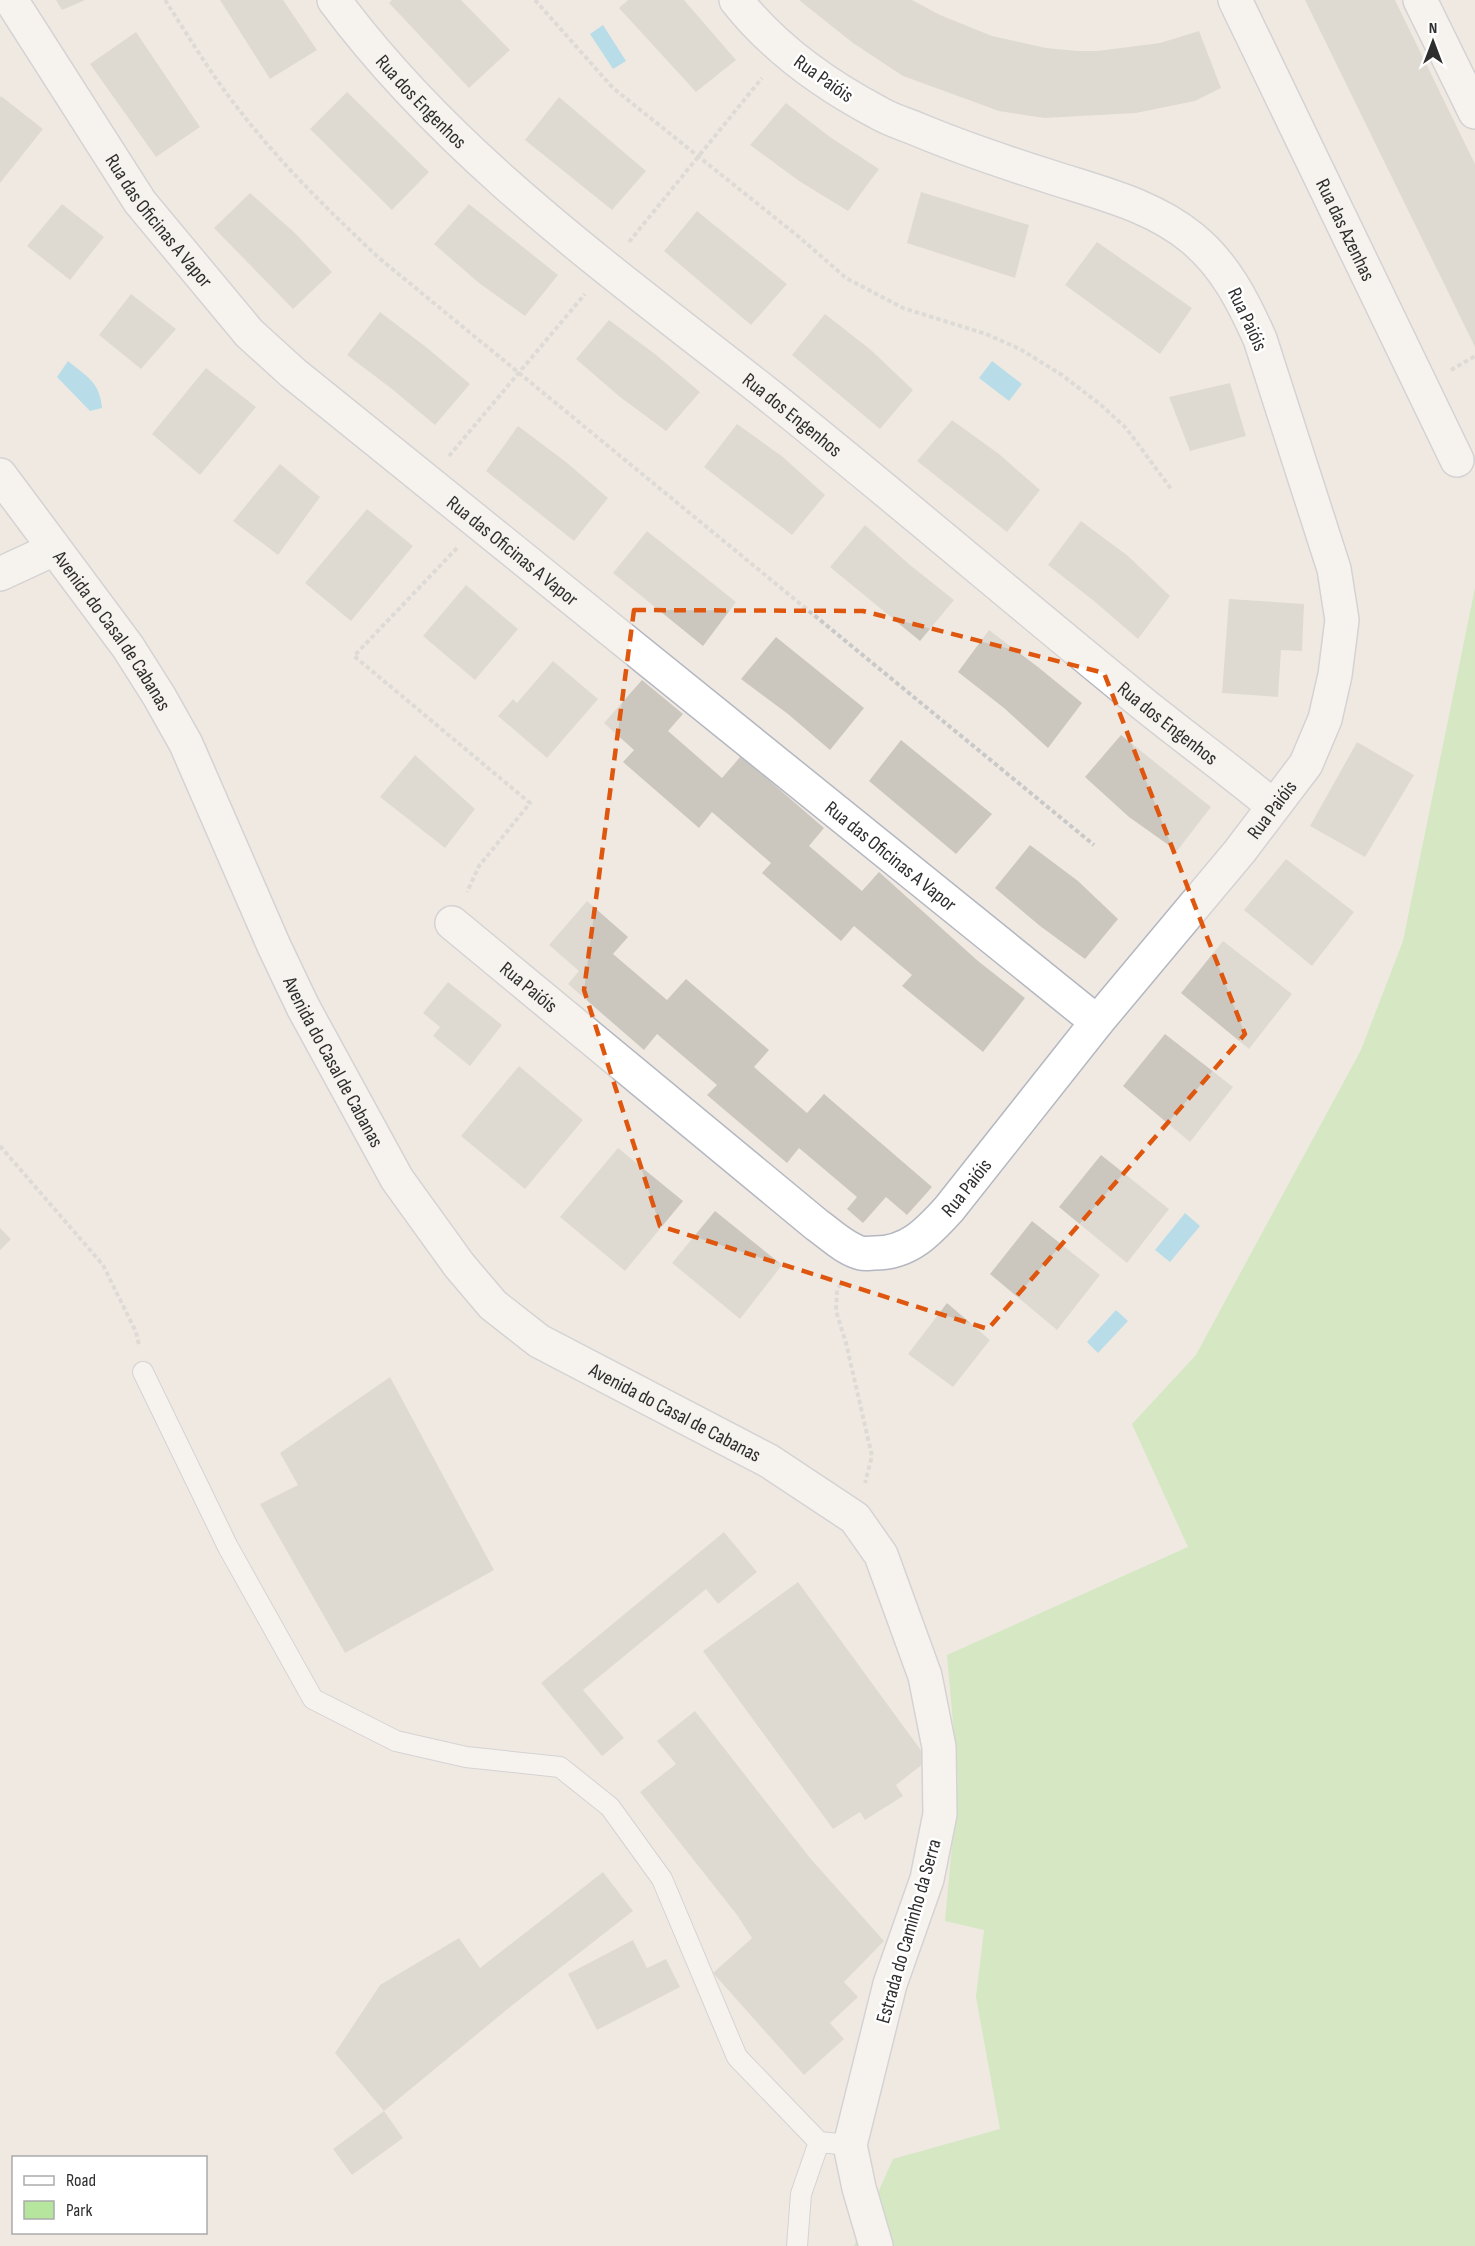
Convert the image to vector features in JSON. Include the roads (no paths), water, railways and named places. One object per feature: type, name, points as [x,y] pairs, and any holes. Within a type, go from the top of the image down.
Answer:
[{"type":"street","name":"Rua das Oficinas A Vapor","points":[[11,0],[140,202],[249,333],[293,373],[482,523],[1097,1022]]},
{"type":"street","name":"Rua dos Engenhos","points":[[334,0],[361,37],[430,112],[525,200],[592,256],[862,470],[1137,699],[1273,806]]},
{"type":"street","name":"Rua Paióis","points":[[452,922],[817,1225],[843,1244],[861,1253],[882,1253],[907,1247],[926,1234],[949,1209],[1097,1022],[1240,851],[1306,764],[1325,718],[1335,675],[1342,620],[1334,569],[1260,339],[1244,304],[1225,272],[1192,238],[1160,216],[1115,197],[947,141],[879,113],[832,86],[785,50],[756,25],[736,0]]},
{"type":"street","name":"Rua das Azenhas","points":[[1235,0],[1457,460]]},
{"type":"street","points":[[1420,0],[1475,112]]},
{"type":"street","name":"Avenida do Casal de Cabanas","points":[[0,475],[128,647],[186,744],[303,1007],[397,1179],[459,1265],[493,1305],[539,1341],[770,1461],[826,1498]]},
{"type":"street","points":[[0,574],[54,549]]},
{"type":"street","name":"Estrada do Caminho da Serra","points":[[826,1498],[855,1518],[882,1555],[925,1676],[939,1747],[940,1814],[927,1879],[834,2144],[859,2188],[876,2246]]},
{"type":"lane","points":[[143,1372],[228,1547],[313,1699],[396,1741],[466,1757],[560,1767],[610,1807],[662,1879],[738,2057],[834,2144],[801,2194],[797,2246]]},
{"type":"water","points":[[603,25],[626,61],[613,69],[590,34]]},
{"type":"water","points":[[68,361],[87,376],[95,386],[99,392],[102,408],[90,411],[57,377]]},
{"type":"water","points":[[992,361],[1022,384],[1009,401],[979,378]]},
{"type":"water","points":[[1185,1213],[1200,1226],[1170,1262],[1155,1250]]},
{"type":"water","points":[[1116,1310],[1128,1321],[1098,1353],[1087,1342]]}]
